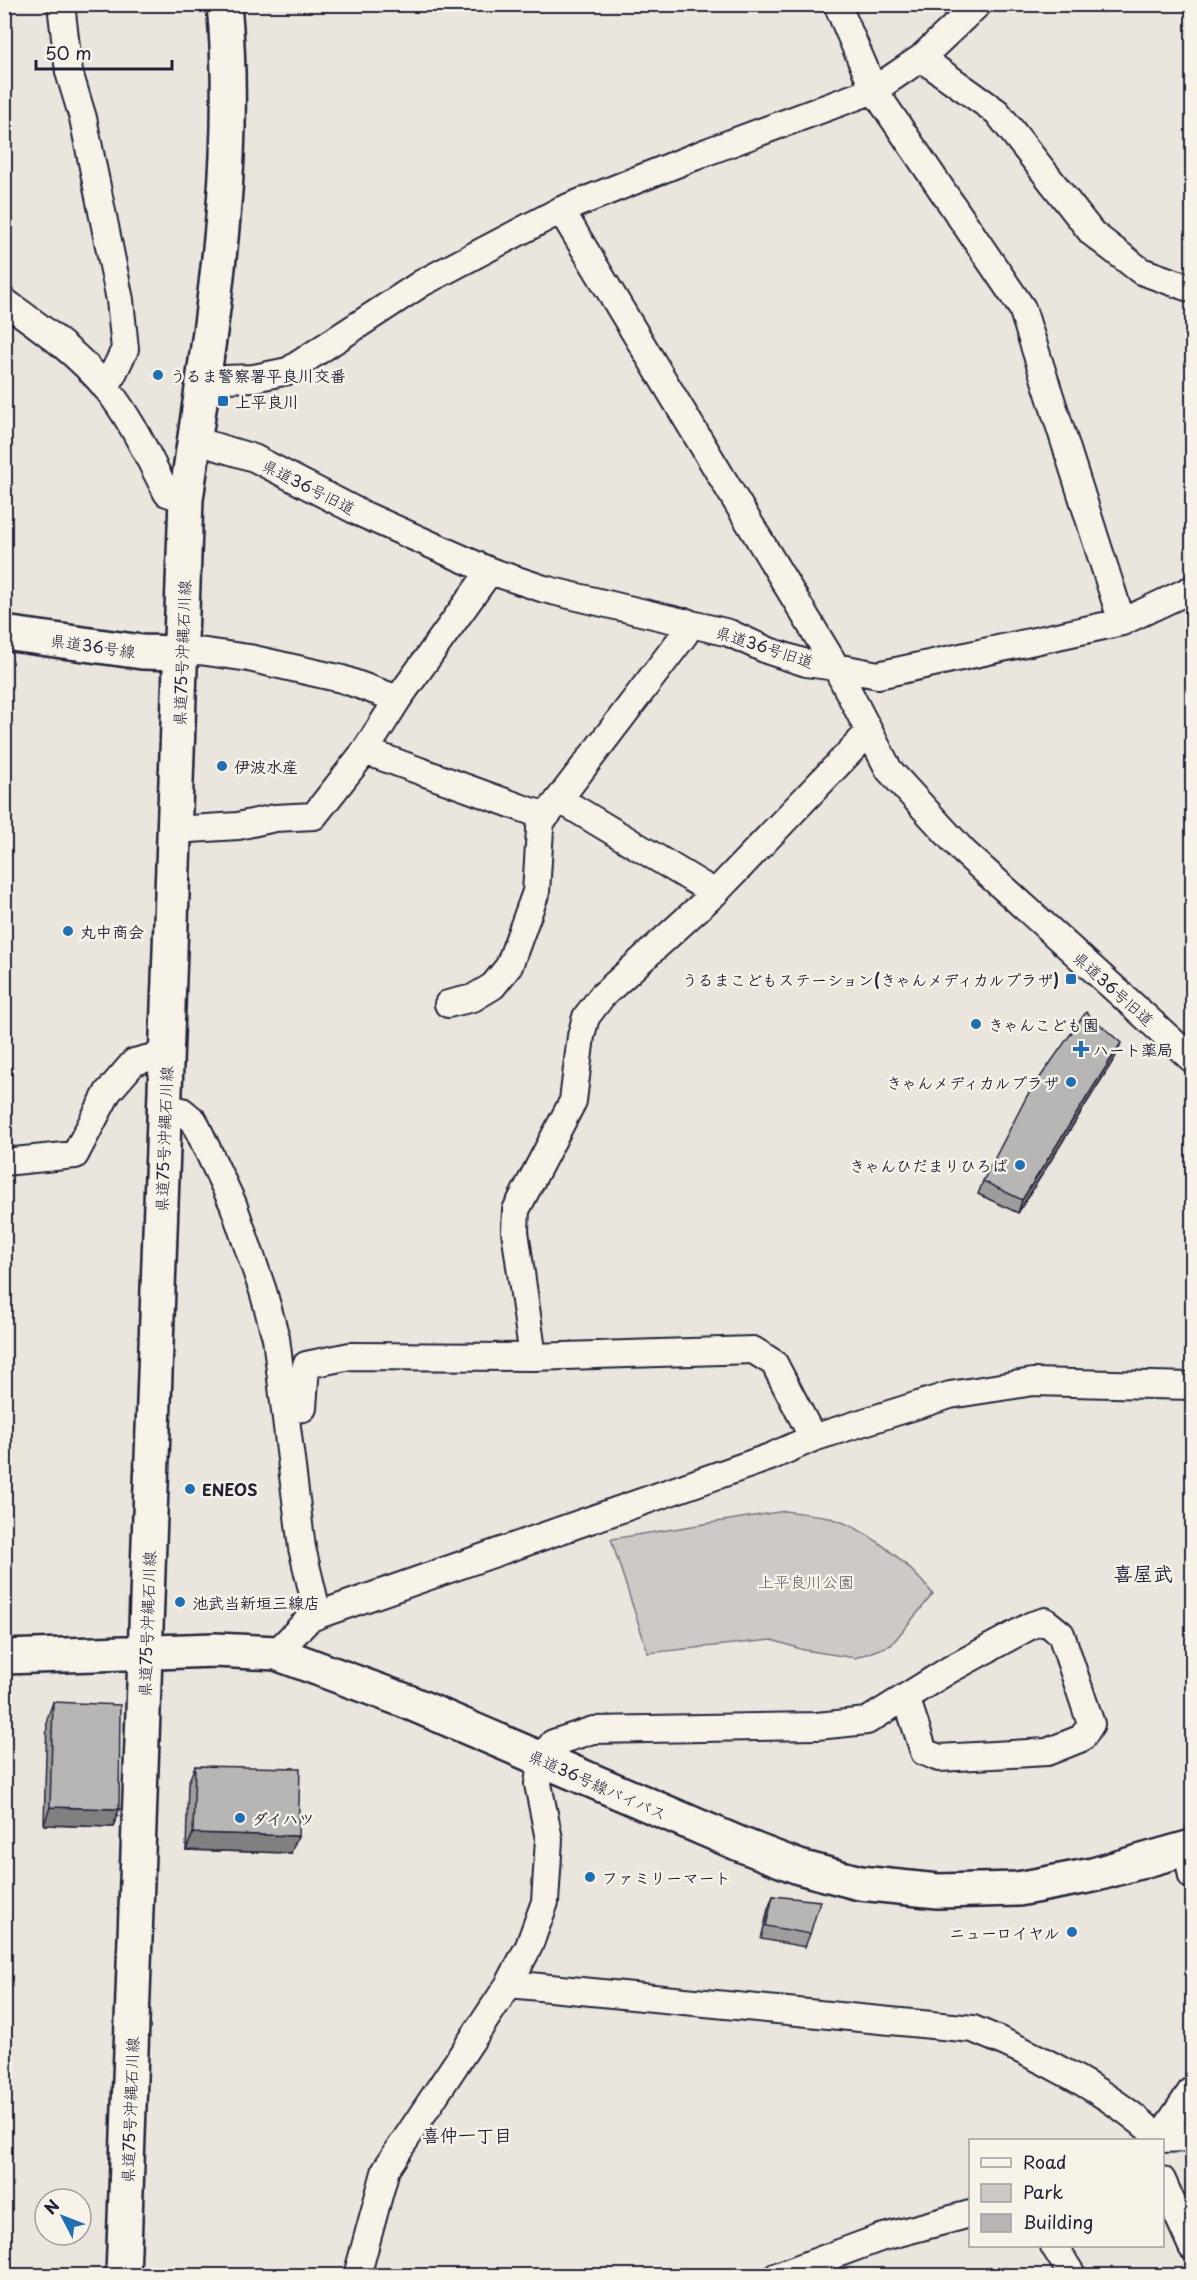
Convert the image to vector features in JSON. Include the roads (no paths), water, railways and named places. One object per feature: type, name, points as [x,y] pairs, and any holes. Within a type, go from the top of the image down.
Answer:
[{"type":"main road","name":"県道75号沖縄石川線","points":[[123,2276],[186,499],[217,274],[228,169],[229,56],[224,4]]},
{"type":"main road","name":"県道36号線","points":[[4,633],[142,652],[181,653]]},
{"type":"main road","name":"県道36号線バイパス","points":[[4,1657],[248,1650],[276,1653],[406,1701],[732,1842],[799,1867],[860,1883],[938,1891],[1018,1889],[1191,1857]]},
{"type":"street","points":[[62,4],[69,72],[83,118],[120,300],[125,349],[106,388]]},
{"type":"street","points":[[837,4],[874,90],[1022,308],[1122,622]]},
{"type":"street","points":[[202,376],[224,379],[255,378],[288,371],[422,283],[561,210],[709,151],[874,90],[921,58],[978,4]]},
{"type":"street","points":[[921,58],[997,112],[1092,233],[1141,271],[1192,289]]},
{"type":"street","points":[[561,210],[837,668],[878,675],[1122,622],[1192,589]]},
{"type":"street","points":[[4,301],[55,339],[106,388],[137,432],[167,493],[186,499]]},
{"type":"street","name":"県道36号旧道","points":[[194,440],[254,458],[360,513],[490,571],[555,592],[729,633],[769,651],[806,663],[837,668],[868,733],[889,770],[964,852],[1192,1059]]},
{"type":"street","points":[[174,830],[238,826],[275,818],[314,816],[365,751],[398,699],[490,571]]},
{"type":"street","points":[[448,1004],[473,998],[493,986],[509,966],[536,892],[550,807],[685,634],[687,622]]},
{"type":"street","points":[[181,653],[199,651],[249,658],[342,679],[398,699]]},
{"type":"street","points":[[533,1357],[514,1231],[516,1210],[573,1101],[580,1036],[586,1017],[602,996],[715,892],[868,733]]},
{"type":"street","points":[[365,751],[550,807],[715,892]]},
{"type":"street","points":[[4,1162],[75,1155],[108,1092],[134,1062],[165,1054]]},
{"type":"street","points":[[165,1108],[182,1111],[194,1121],[233,1204],[263,1291],[276,1338],[287,1410],[302,1548],[318,1615]]},
{"type":"street","points":[[287,1410],[303,1408],[306,1365],[351,1356],[533,1357],[753,1350],[774,1363],[813,1437]]},
{"type":"street","points":[[276,1653],[309,1619],[318,1615],[770,1457],[813,1437],[950,1395],[1033,1382],[1192,1386]]},
{"type":"street","points":[[357,2276],[386,2169],[509,1984],[529,1946],[545,1902],[549,1839],[538,1784],[542,1758],[553,1743],[593,1730],[794,1726],[867,1722],[906,1697],[990,1647],[1032,1625],[1045,1621],[1061,1634],[1091,1724],[1082,1737],[1047,1752],[939,1758],[924,1752],[906,1697]]},
{"type":"street","points":[[509,1984],[973,2030],[1002,2041],[1115,2102],[1158,2139]]},
{"type":"street","points":[[1160,2139],[1192,2090]]},
{"type":"street","points":[[1164,2140],[1192,2138]]},
{"type":"street","points":[[1164,2184],[1192,2247]]},
{"type":"street","points":[[777,2276],[880,2238],[969,2214]]},
{"type":"street","points":[[1055,2247],[1073,2276]]},
{"type":"place","name":"うるま警察署平良川交番","points":[[158,375]]},
{"type":"place","name":"上平良川","points":[[223,401]]},
{"type":"place","name":"伊波水産","points":[[222,766]]},
{"type":"place","name":"丸中商会","points":[[68,931]]},
{"type":"place","name":"うるまこどもステーション(きゃんメディカルプラザ)","points":[[1071,979]]},
{"type":"place","name":"きゃんこども園","points":[[976,1024]]},
{"type":"place","name":"ハート薬局","points":[[1081,1049]]},
{"type":"place","name":"きゃんメディカルプラザ","points":[[1071,1082]]},
{"type":"place","name":"きゃんひだまりひろば","points":[[1020,1165]]},
{"type":"place","name":"ENEOS","points":[[190,1489]]},
{"type":"place","name":"池武当新垣三線店","points":[[180,1602]]},
{"type":"place","name":"ダイハツ","points":[[240,1818]]},
{"type":"place","name":"ファミリーマート","points":[[590,1877]]},
{"type":"place","name":"ニューロイヤル","points":[[1072,1932]]},
{"type":"district","name":"喜屋武","points":[[1143,1573]]},
{"type":"district","name":"喜仲一丁目","points":[[467,2134]]},
{"type":"park label","name":"上平良川公園","points":[[806,1581]]}]
